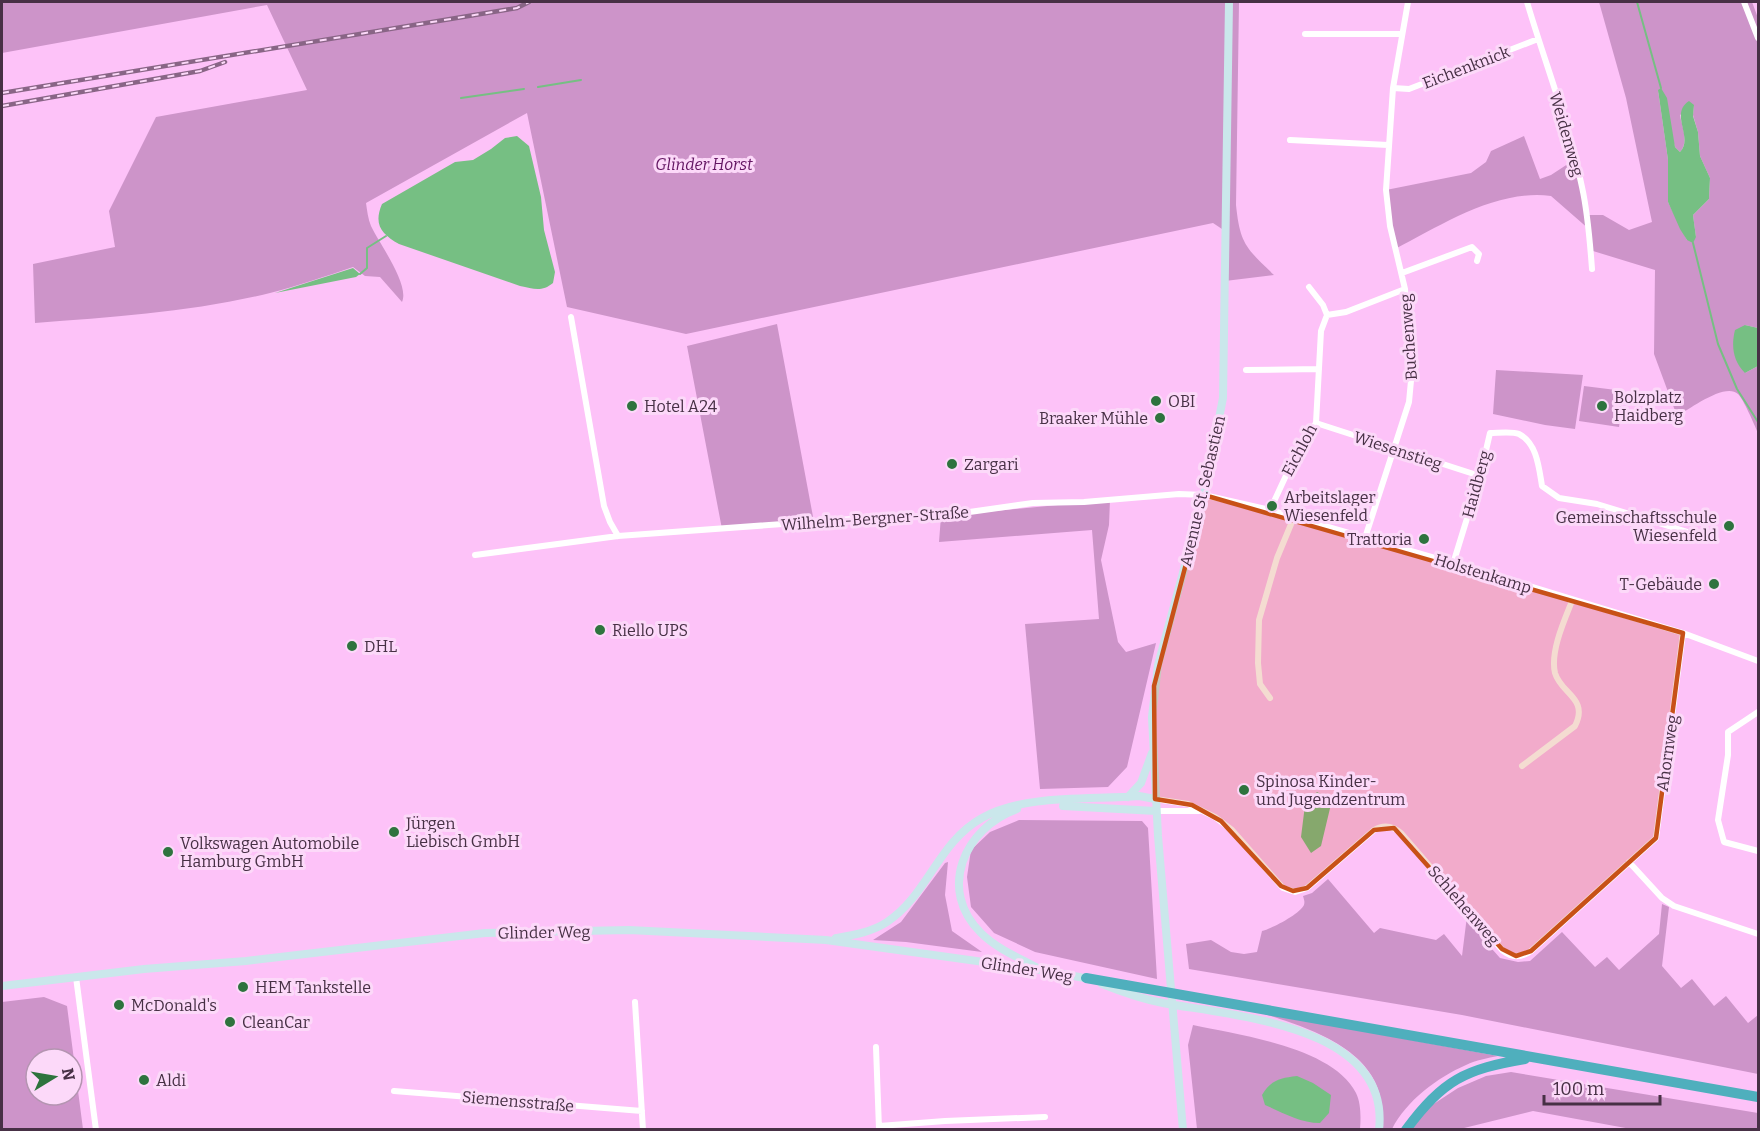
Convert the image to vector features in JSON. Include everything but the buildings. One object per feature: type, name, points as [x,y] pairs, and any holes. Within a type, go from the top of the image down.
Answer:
[{"type":"highway","points":[[1086,978],[1758,1097]]},
{"type":"highway","points":[[1406,1130],[1429,1101],[1459,1077],[1490,1065],[1534,1057]]},
{"type":"main road","name":"Avenue St. Sebastien","points":[[1183,1130],[1155,799],[1152,717],[1154,686],[1204,495],[1223,398],[1230,2]]},
{"type":"main road","points":[[1128,797],[1141,783],[1153,751]]},
{"type":"main road","points":[[826,940],[868,931],[895,916],[915,894],[949,844],[970,825],[1003,808],[1033,802],[1139,796],[1155,799]]},
{"type":"main road","points":[[1041,970],[990,941],[980,933],[968,916],[963,906],[959,881],[963,860],[972,840],[996,818],[1028,807],[1070,806],[1156,811]]},
{"type":"main road","name":"Glinder Weg","points":[[2,986],[485,933],[629,930],[826,940],[1086,978],[1126,994],[1283,1026],[1324,1041],[1352,1060],[1371,1081],[1378,1104],[1379,1130]]},
{"type":"street","name":"Buchenweg","points":[[1365,538],[1409,402],[1412,370],[1405,288],[1393,241],[1386,197],[1393,88],[1408,2]]},
{"type":"street","name":"Weidenweg","points":[[1527,2],[1582,184],[1589,227],[1592,269]]},
{"type":"street","points":[[1743,2],[1758,35]]},
{"type":"street","points":[[1305,34],[1402,34]]},
{"type":"street","name":"Eichenknick","points":[[1393,88],[1409,89],[1538,39]]},
{"type":"street","points":[[1290,140],[1388,145]]},
{"type":"street","name":"Buchenweg","points":[[1402,273],[1472,247],[1479,254],[1477,261]]},
{"type":"street","points":[[1309,286],[1323,305],[1327,315],[1346,312],[1405,288]]},
{"type":"street","name":"Eichloh","points":[[1270,510],[1296,454],[1316,423],[1321,331],[1327,315]]},
{"type":"street","points":[[571,317],[604,506],[618,536]]},
{"type":"street","points":[[1246,370],[1318,369]]},
{"type":"street","name":"Wiesenstieg","points":[[1316,423],[1480,476]]},
{"type":"street","name":"Haidberg","points":[[1453,564],[1480,476],[1490,434],[1518,433],[1530,444],[1539,463],[1542,486],[1558,498],[1598,504],[1691,533]]},
{"type":"street","name":"Wilhelm-Bergner-Straße","points":[[475,555],[618,536],[893,516],[941,516],[1033,503],[1084,502],[1179,494],[1204,495]]},
{"type":"street","name":"Holstenkamp","points":[[1204,495],[1270,510],[1453,564],[1683,633],[1758,661]]},
{"type":"street","points":[[1270,698],[1260,684],[1259,620],[1277,558],[1294,517]]},
{"type":"street","points":[[1522,766],[1575,726],[1580,717],[1578,705],[1555,674],[1556,644],[1572,601]]},
{"type":"street","name":"Ahornweg","points":[[1629,862],[1656,838],[1683,633]]},
{"type":"street","points":[[1758,712],[1728,732],[1728,755],[1718,820],[1724,842],[1758,851]]},
{"type":"street","name":"Schlehenweg","points":[[1155,799],[1188,804],[1214,817],[1232,830],[1281,886],[1295,892],[1307,888],[1374,830],[1384,826],[1396,829],[1502,949],[1509,955],[1516,956],[1529,953],[1629,862]]},
{"type":"street","name":"Schlehenweg","points":[[1156,811],[1194,810],[1214,817]]},
{"type":"street","points":[[1629,862],[1662,898],[1674,906],[1758,934]]},
{"type":"street","points":[[76,977],[96,1130]]},
{"type":"street","points":[[635,1002],[643,1130]]},
{"type":"street","points":[[876,1047],[879,1128],[945,1121],[1045,1117]]},
{"type":"street","name":"Siemensstraße","points":[[394,1091],[642,1111]]},
{"type":"highlighted area","points":[[1204,495],[1683,633],[1656,838],[1531,951],[1516,956],[1502,949],[1394,828],[1374,830],[1307,888],[1293,891],[1281,886],[1221,821],[1192,805],[1155,799],[1154,686]]},
{"type":"green space","name":"Glinder Horst","points":[[2,2],[1239,2],[1236,205],[1242,237],[1251,251],[1274,275],[1225,281],[1225,231],[1213,223],[686,334],[567,307],[527,113],[366,203],[371,226],[402,285],[402,302],[380,277],[365,276],[353,267],[280,290],[212,305],[154,313],[35,323],[33,264],[115,247],[109,211],[156,117],[307,90],[267,5],[2,53]]},
{"type":"green space","points":[[1599,2],[1752,2],[1758,18],[1758,328],[1745,325],[1745,373],[1758,366],[1758,433],[1743,401],[1738,394],[1732,391],[1716,394],[1677,416],[1654,354],[1655,270],[1593,251],[1590,230],[1551,196],[1530,195],[1490,203],[1395,249],[1386,190],[1471,173],[1486,162],[1491,151],[1524,136],[1540,179],[1551,175],[1577,158],[1589,215],[1603,215],[1629,230],[1652,222],[1626,98]],"holes":[[[1658,90],[1675,147],[1680,152],[1684,144],[1680,115],[1694,105],[1693,115],[1698,132],[1700,156],[1710,178],[1709,199],[1693,215],[1696,237],[1687,240],[1668,202],[1668,160]]]},
{"type":"green space","points":[[777,324],[814,522],[722,529],[687,346]]},
{"type":"green space","points":[[1496,370],[1583,375],[1575,429],[1493,414]]},
{"type":"green space","name":"Bolzplatz Haidberg","points":[[1584,386],[1624,391],[1619,427],[1579,421]]},
{"type":"green space","points":[[1110,500],[1109,525],[1101,560],[1118,642],[1126,652],[1156,643],[1127,767],[1108,787],[1040,789],[1025,624],[1099,619],[1092,530],[939,542],[941,516]]},
{"type":"green space","points":[[1019,820],[1142,821],[1148,828],[1157,979],[1035,952],[994,933],[971,907],[967,877],[971,850],[990,832]]},
{"type":"green space","points":[[948,862],[945,895],[952,931],[982,952],[873,940],[901,922]]},
{"type":"green space","points":[[1328,879],[1374,933],[1380,928],[1436,940],[1444,934],[1462,956],[1467,916],[1478,929],[1477,932],[1500,958],[1518,962],[1530,961],[1562,932],[1595,967],[1607,957],[1619,970],[1659,934],[1662,904],[1669,907],[1662,966],[1681,988],[1692,979],[1714,1006],[1726,996],[1748,1023],[1758,1015],[1758,1074],[1462,1015],[1189,969],[1186,944],[1211,940],[1231,952],[1244,954],[1257,952],[1262,931],[1297,913],[1304,905],[1303,896],[1312,893]]},
{"type":"green space","points":[[44,997],[67,1006],[72,1047],[24,1047],[24,1107],[80,1107],[83,1129],[2,1129],[2,1002]]},
{"type":"green space","points":[[1258,1012],[1498,1056],[1470,1063],[1445,1076],[1414,1100],[1392,1129],[1381,1129],[1382,1103],[1375,1082],[1363,1064],[1346,1049],[1326,1037]]},
{"type":"green space","points":[[1193,1025],[1259,1039],[1306,1054],[1327,1064],[1344,1077],[1356,1093],[1360,1106],[1360,1129],[1197,1129],[1188,1045]]},
{"type":"green space","points":[[1511,1072],[1758,1113],[1758,1130],[1631,1129],[1533,1111],[1460,1129],[1412,1130],[1426,1109],[1458,1088],[1486,1076]]},
{"type":"shaded area","points":[[1661,88],[1667,98],[1675,147],[1680,152],[1684,146],[1681,112],[1683,106],[1689,101],[1694,105],[1693,116],[1698,132],[1700,156],[1710,178],[1709,199],[1693,215],[1696,237],[1693,243],[1687,240],[1680,229],[1668,202],[1668,160],[1658,90]]},
{"type":"shaded area","points":[[517,136],[529,146],[541,197],[544,230],[555,272],[553,283],[549,286],[534,289],[520,286],[399,244],[381,228],[378,218],[382,204],[455,162],[473,160],[505,138]]},
{"type":"shaded area","points":[[353,268],[360,274],[356,277],[275,293]]},
{"type":"shaded area","points":[[1745,325],[1758,328],[1758,366],[1745,373],[1734,353],[1733,342],[1735,330]]},
{"type":"shaded area","points":[[1317,792],[1332,800],[1321,846],[1311,853],[1301,837],[1305,805]]},
{"type":"shaded area","points":[[1297,1076],[1331,1095],[1329,1113],[1320,1123],[1298,1119],[1265,1105],[1262,1095],[1269,1086],[1281,1079]]},
{"type":"waterway","points":[[1637,2],[1661,88]]},
{"type":"waterway","points":[[538,87],[581,80]]},
{"type":"waterway","points":[[461,98],[524,89]]},
{"type":"waterway","points":[[360,274],[367,268],[367,248],[386,236]]},
{"type":"waterway","points":[[1693,243],[1718,344],[1737,389],[1758,422]]},
{"type":"railway","points":[[2,93],[517,8],[529,2]]},
{"type":"railway","points":[[2,106],[200,71],[225,62]]},
{"type":"place","name":"OBI","points":[[1156,401]]},
{"type":"place","name":"Hotel A24","points":[[632,406]]},
{"type":"place","name":"Bolzplatz Haidberg","points":[[1602,406]]},
{"type":"place","name":"Braaker Mühle","points":[[1160,418]]},
{"type":"place","name":"Zargari","points":[[952,464]]},
{"type":"place","name":"Arbeitslager Wiesenfeld","points":[[1272,506]]},
{"type":"place","name":"Gemeinschaftsschule Wiesenfeld","points":[[1729,526]]},
{"type":"place","name":"Trattoria","points":[[1424,539]]},
{"type":"place","name":"T-Gebäude","points":[[1714,584]]},
{"type":"place","name":"Riello UPS","points":[[600,630]]},
{"type":"place","name":"DHL","points":[[352,646]]},
{"type":"place","name":"Spinosa Kinder- und Jugendzentrum","points":[[1244,790]]},
{"type":"place","name":"Jürgen Liebisch GmbH","points":[[394,832]]},
{"type":"place","name":"Volkswagen Automobile Hamburg GmbH","points":[[168,852]]},
{"type":"place","name":"HEM Tankstelle","points":[[243,987]]},
{"type":"place","name":"McDonald's","points":[[119,1005]]},
{"type":"place","name":"CleanCar","points":[[230,1022]]},
{"type":"place","name":"Aldi","points":[[144,1080]]}]
